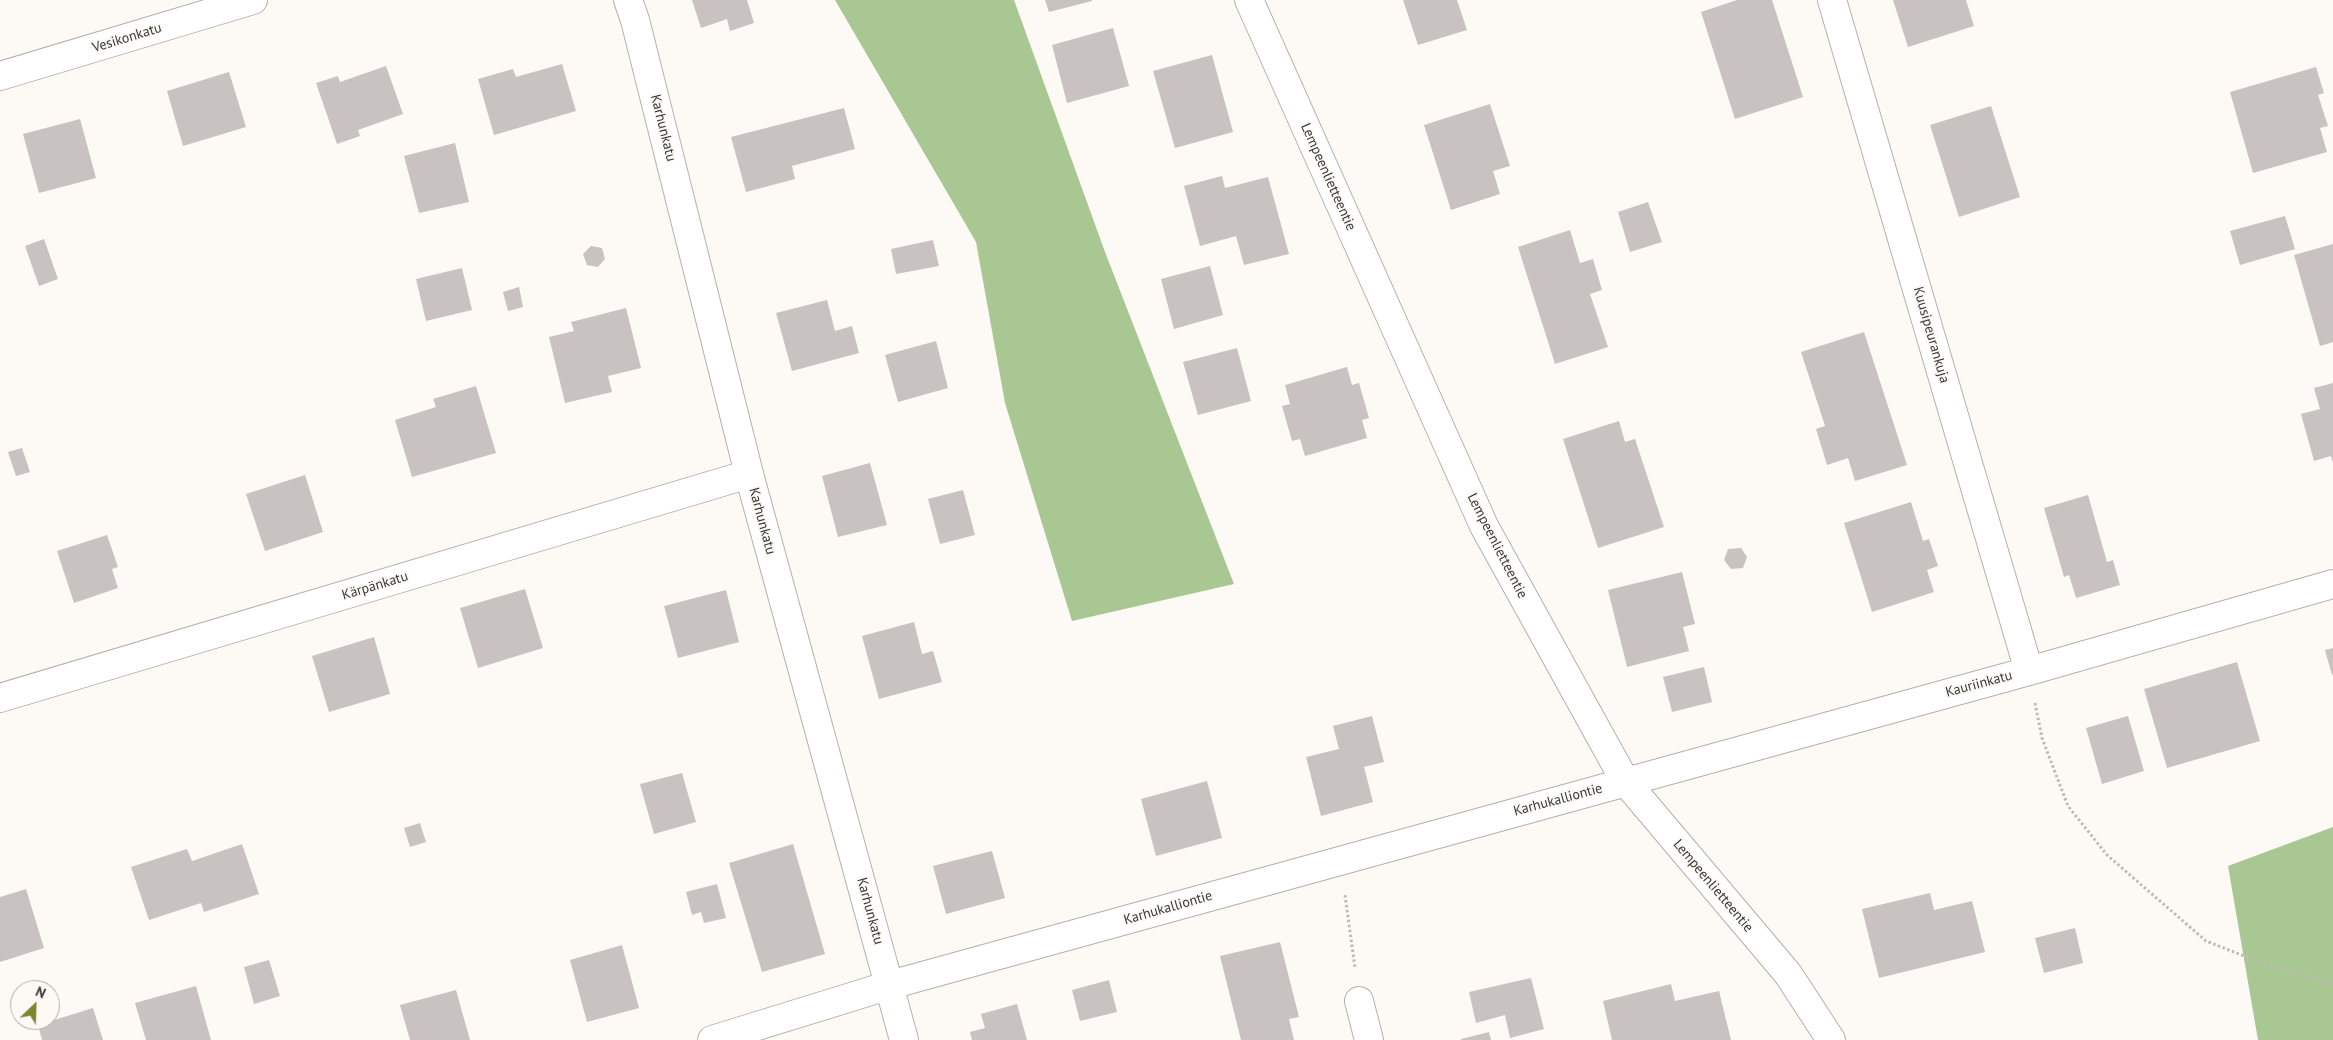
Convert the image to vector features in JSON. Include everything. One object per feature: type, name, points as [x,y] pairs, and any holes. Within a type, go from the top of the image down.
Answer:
[{"type":"street","name":"Vesikonkatu","points":[[0,76],[253,0]]},
{"type":"street","name":"Karhunkatu","points":[[628,0],[635,20],[749,474],[904,1040]]},
{"type":"street","name":"Lempeenlietteentie","points":[[1249,0],[1484,526],[1625,781],[1788,974],[1831,1040]]},
{"type":"street","name":"Kuusipeurankuja","points":[[1832,0],[2029,670]]},
{"type":"street","name":"Kärpänkatu","points":[[0,698],[749,474]]},
{"type":"street","name":"Kauriinkatu","points":[[1625,781],[2333,584]]},
{"type":"street","name":"Karhukalliontie","points":[[712,1040],[890,985],[1625,781]]},
{"type":"street","points":[[1359,1001],[1369,1040]]},
{"type":"path","points":[[2029,670],[2042,738],[2068,806],[2106,855],[2206,941],[2262,963],[2333,984]]},
{"type":"path","points":[[1338,860],[1352,930],[1359,1001]]},
{"type":"green space","points":[[835,0],[1014,0],[1105,252],[1234,584],[1072,621],[1005,403],[976,242]]},
{"type":"green space","points":[[2333,827],[2333,1040],[2258,1040],[2228,866]]},
{"type":"building","points":[[692,0],[747,0],[754,23],[730,31],[727,19],[701,28]]},
{"type":"building","points":[[1045,0],[1092,0],[1092,1],[1049,12]]},
{"type":"building","points":[[1403,0],[1457,0],[1467,30],[1418,45]]},
{"type":"building","points":[[1737,0],[1772,0],[1803,97],[1735,119],[1701,12]]},
{"type":"building","points":[[1893,0],[1966,0],[1974,26],[1908,47]]},
{"type":"building","points":[[1113,28],[1129,86],[1067,103],[1052,45]]},
{"type":"building","points":[[1212,55],[1233,132],[1175,148],[1153,71]]},
{"type":"building","points":[[562,64],[576,111],[494,135],[478,79],[513,69],[516,77]]},
{"type":"building","points":[[386,66],[403,114],[358,130],[360,136],[337,144],[316,83],[338,76],[340,82]]},
{"type":"building","points":[[2316,67],[2324,93],[2318,95],[2328,126],[2320,128],[2327,152],[2253,173],[2230,92]]},
{"type":"building","points":[[229,72],[246,127],[183,146],[167,91]]},
{"type":"building","points":[[1490,104],[1510,166],[1493,171],[1500,194],[1451,210],[1424,125]]},
{"type":"building","points":[[1991,106],[2020,197],[1959,217],[1930,125]]},
{"type":"building","points":[[844,108],[855,149],[792,166],[795,179],[746,192],[731,137]]},
{"type":"building","points":[[80,119],[96,178],[39,193],[23,134]]},
{"type":"building","points":[[455,143],[469,202],[419,213],[404,156]]},
{"type":"building","points":[[1222,176],[1225,188],[1268,177],[1289,254],[1244,265],[1236,236],[1200,246],[1184,186]]},
{"type":"building","points":[[1648,202],[1662,242],[1630,252],[1618,212]]},
{"type":"building","points":[[2285,216],[2295,249],[2240,265],[2230,231]]},
{"type":"building","points":[[1570,230],[1580,263],[1593,259],[1602,290],[1590,294],[1608,347],[1555,364],[1518,247]]},
{"type":"building","points":[[44,239],[58,279],[39,286],[25,246]]},
{"type":"building","points":[[933,240],[939,266],[896,274],[891,249]]},
{"type":"building","points":[[2333,244],[2333,342],[2320,346],[2294,255]]},
{"type":"building","points":[[591,246],[602,248],[605,259],[598,267],[587,265],[583,254]]},
{"type":"building","points":[[1210,266],[1223,315],[1174,329],[1161,279]]},
{"type":"building","points":[[462,268],[472,310],[426,321],[416,279]]},
{"type":"building","points":[[519,287],[523,307],[508,311],[503,292]]},
{"type":"building","points":[[827,300],[835,331],[852,326],[859,353],[792,371],[776,313]]},
{"type":"building","points":[[626,308],[641,368],[608,376],[612,392],[565,403],[549,337],[574,331],[571,322]]},
{"type":"building","points":[[1864,332],[1907,465],[1855,481],[1848,458],[1827,465],[1816,429],[1825,426],[1801,352]]},
{"type":"building","points":[[936,341],[948,388],[898,402],[885,355]]},
{"type":"building","points":[[1237,348],[1251,401],[1198,415],[1183,362]]},
{"type":"building","points":[[1347,367],[1352,385],[1359,383],[1369,418],[1362,420],[1367,438],[1305,456],[1300,439],[1292,441],[1282,406],[1290,404],[1285,385]]},
{"type":"building","points":[[2333,383],[2333,463],[2331,456],[2314,461],[2301,414],[2320,409],[2314,388]]},
{"type":"building","points":[[476,386],[496,453],[412,477],[395,420],[436,407],[433,399]]},
{"type":"building","points":[[1619,421],[1625,442],[1635,439],[1664,527],[1598,548],[1563,439]]},
{"type":"building","points":[[22,448],[30,472],[16,476],[8,452]]},
{"type":"building","points":[[870,463],[887,525],[838,537],[822,476]]},
{"type":"building","points":[[305,475],[323,532],[265,551],[246,494]]},
{"type":"building","points":[[963,490],[975,535],[940,544],[928,499]]},
{"type":"building","points":[[2088,495],[2107,562],[2113,560],[2120,585],[2076,598],[2069,575],[2064,577],[2044,508]]},
{"type":"building","points":[[1911,502],[1923,541],[1929,539],[1938,566],[1927,570],[1934,592],[1872,612],[1844,523]]},
{"type":"building","points":[[107,535],[118,567],[112,569],[118,588],[74,603],[57,551]]},
{"type":"building","points":[[1741,548],[1747,557],[1743,568],[1731,569],[1724,560],[1728,549]]},
{"type":"building","points":[[1682,572],[1695,624],[1683,627],[1689,651],[1627,667],[1608,590]]},
{"type":"building","points":[[525,589],[543,648],[478,668],[460,608]]},
{"type":"building","points":[[726,590],[739,642],[678,658],[664,606]]},
{"type":"building","points":[[914,622],[922,654],[933,651],[942,682],[879,699],[862,636]]},
{"type":"building","points":[[374,637],[390,694],[329,712],[312,656]]},
{"type":"building","points":[[2333,648],[2333,675],[2332,675],[2325,650]]},
{"type":"building","points":[[2237,662],[2260,741],[2167,768],[2144,689]]},
{"type":"building","points":[[1704,667],[1712,702],[1672,712],[1663,677]]},
{"type":"building","points":[[1372,716],[1384,762],[1364,767],[1373,802],[1321,816],[1306,757],[1339,749],[1333,726]]},
{"type":"building","points":[[2128,716],[2144,771],[2102,784],[2086,728]]},
{"type":"building","points":[[682,773],[696,822],[654,834],[640,784]]},
{"type":"building","points":[[1207,781],[1222,838],[1156,856],[1141,799]]},
{"type":"building","points":[[420,823],[426,842],[410,847],[404,828]]},
{"type":"building","points":[[242,844],[259,894],[204,912],[201,903],[149,920],[131,867],[187,849],[192,861]]},
{"type":"building","points":[[793,844],[825,954],[762,972],[729,863]]},
{"type":"building","points":[[992,851],[1005,898],[946,914],[933,866]]},
{"type":"building","points":[[717,884],[726,918],[704,923],[701,912],[692,915],[686,892]]},
{"type":"building","points":[[26,889],[44,948],[0,962],[0,897]]},
{"type":"building","points":[[1930,893],[1934,910],[1972,901],[1985,952],[1879,978],[1862,909]]},
{"type":"building","points":[[2075,928],[2083,963],[2044,973],[2035,938]]},
{"type":"building","points":[[1280,942],[1299,1017],[1289,1019],[1294,1040],[1241,1040],[1220,956]]},
{"type":"building","points":[[622,945],[639,1008],[587,1022],[570,960]]},
{"type":"building","points":[[269,960],[280,996],[254,1004],[244,967]]},
{"type":"building","points":[[1531,978],[1544,1029],[1510,1038],[1505,1015],[1476,1023],[1469,992]]},
{"type":"building","points":[[1109,980],[1117,1012],[1080,1021],[1072,990]]},
{"type":"building","points":[[1671,984],[1675,1001],[1719,991],[1731,1040],[1612,1040],[1603,1001]]},
{"type":"building","points":[[196,986],[211,1040],[146,1040],[135,1003]]},
{"type":"building","points":[[456,990],[470,1040],[410,1040],[400,1005]]},
{"type":"building","points":[[1017,1004],[1027,1040],[972,1040],[970,1032],[985,1028],[981,1014]]},
{"type":"building","points":[[93,1008],[103,1040],[42,1040],[39,1030],[60,1030],[60,1018]]},
{"type":"building","points":[[1489,1032],[1491,1040],[1461,1040],[1461,1039]]}]
